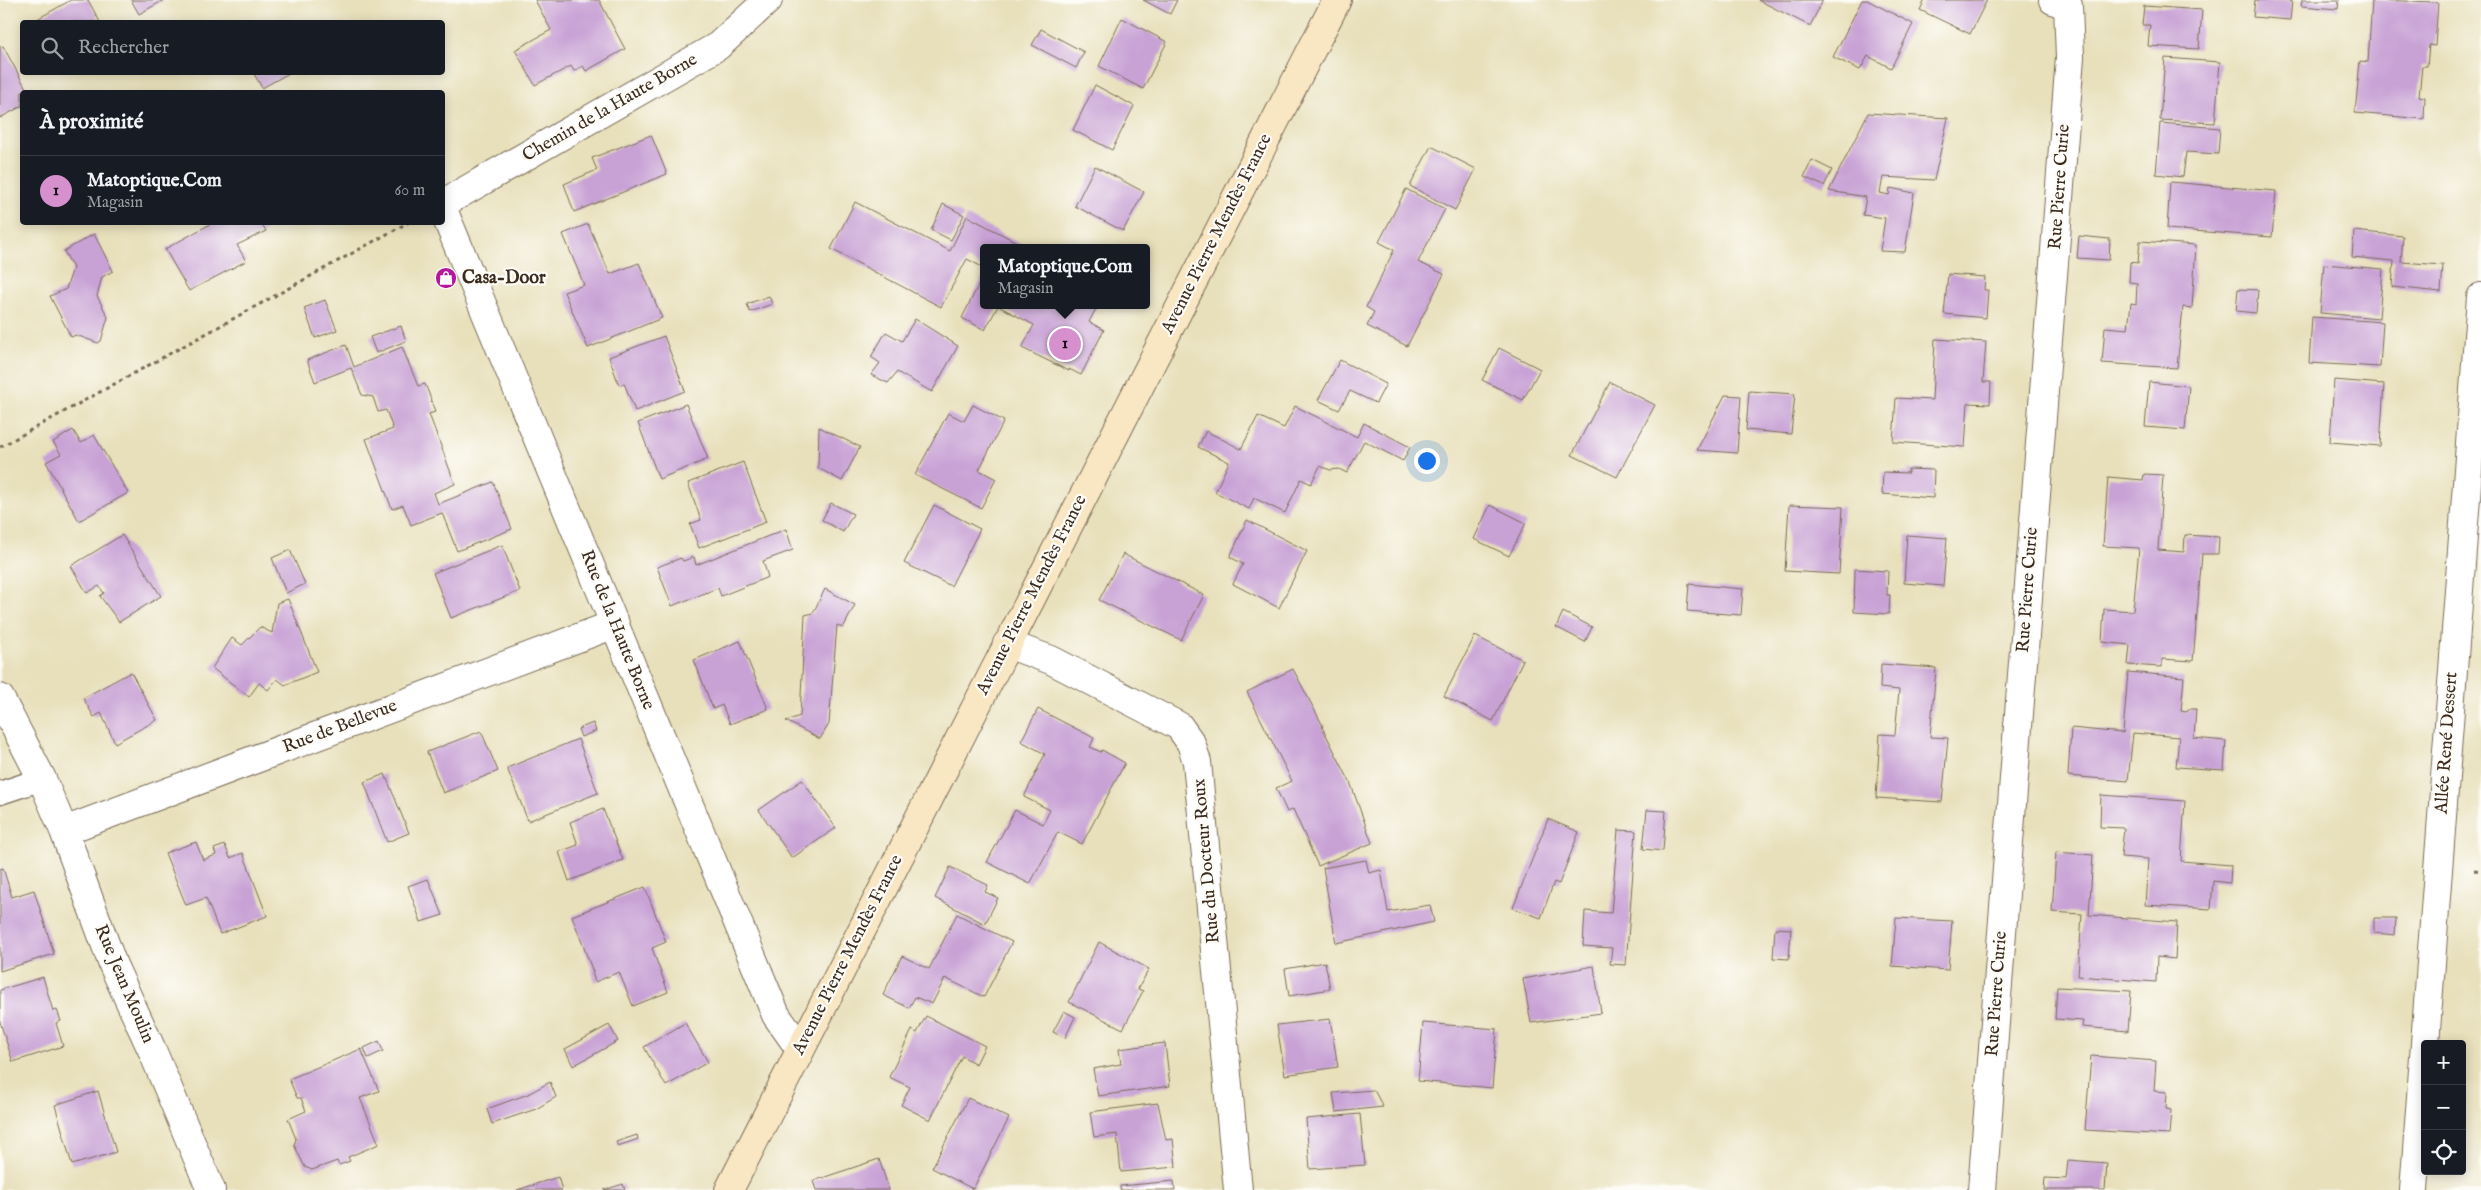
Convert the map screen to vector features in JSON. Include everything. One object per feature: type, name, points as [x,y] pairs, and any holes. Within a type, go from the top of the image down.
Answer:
[{"type":"main road","name":"Avenue Pierre Mendès France","points":[[729,1190],[1337,0]]},
{"type":"street","name":"Chemin de la Haute Borne","points":[[445,204],[718,46],[768,0]]},
{"type":"street","name":"Rue Pierre Curie","points":[[1982,1190],[2070,57],[2068,6],[2053,0]]},
{"type":"street","name":"Rue de la Haute Borne","points":[[445,213],[776,1015],[800,1049]]},
{"type":"street","name":"Allée René Dessert","points":[[2414,1190],[2481,297]]},
{"type":"street","name":"Rue de Bellevue","points":[[64,831],[615,624]]},
{"type":"street","name":"Rue du Docteur Roux","points":[[1007,644],[1051,660],[1179,726],[1191,744],[1197,762],[1238,1190]]},
{"type":"street","name":"Rue Jean Moulin","points":[[0,698],[42,779],[64,831],[113,965],[206,1189]]},
{"type":"lane","points":[[0,793],[42,779]]},
{"type":"path","points":[[0,447],[405,225]]},
{"type":"building","points":[[71,0],[88,0],[99,20],[36,20]]},
{"type":"building","points":[[131,0],[164,0],[139,14]]},
{"type":"building","points":[[535,0],[599,0],[625,49],[586,71],[583,66],[574,71],[571,66],[535,85],[515,50],[551,30]]},
{"type":"building","points":[[1143,0],[1177,0],[1170,14]]},
{"type":"building","points":[[1758,0],[1823,0],[1810,26]]},
{"type":"building","points":[[1862,0],[1867,0],[1913,24],[1891,68],[1868,56],[1860,70],[1833,57]]},
{"type":"building","points":[[1925,0],[1987,0],[1970,34],[1920,10]]},
{"type":"building","points":[[2255,0],[2292,1],[2290,20],[2253,17]]},
{"type":"building","points":[[2302,0],[2339,0],[2338,9],[2301,6]]},
{"type":"building","points":[[2372,0],[2438,2],[2435,46],[2429,45],[2427,66],[2422,66],[2419,96],[2425,97],[2424,119],[2355,113],[2360,61],[2368,62]]},
{"type":"building","points":[[2144,6],[2202,10],[2199,49],[2148,46],[2150,25],[2142,25]]},
{"type":"building","points":[[1122,18],[1167,42],[1143,89],[1099,66]]},
{"type":"building","points":[[1041,29],[1084,52],[1076,68],[1032,45]]},
{"type":"building","points":[[3,46],[27,90],[20,90],[20,107],[0,118],[0,47]]},
{"type":"building","points":[[2165,58],[2220,62],[2215,123],[2160,120]]},
{"type":"building","points":[[255,75],[286,75],[262,88]]},
{"type":"building","points":[[1095,85],[1134,106],[1112,150],[1073,130]]},
{"type":"building","points":[[1868,113],[1948,118],[1934,180],[1883,177],[1880,193],[1889,195],[1890,188],[1914,193],[1905,252],[1880,251],[1885,218],[1863,215],[1866,197],[1829,191]]},
{"type":"building","points":[[2160,123],[2220,128],[2218,154],[2186,152],[2183,177],[2156,174]]},
{"type":"building","points":[[651,135],[667,174],[574,212],[564,184],[597,170],[592,158]]},
{"type":"building","points":[[1431,146],[1476,169],[1455,210],[1410,186]]},
{"type":"building","points":[[1812,160],[1832,170],[1824,186],[1804,177]]},
{"type":"building","points":[[1095,166],[1144,192],[1123,231],[1075,206]]},
{"type":"building","points":[[2170,182],[2276,191],[2272,237],[2167,229]]},
{"type":"building","points":[[1406,189],[1445,209],[1418,262],[1444,274],[1407,346],[1367,326],[1374,312],[1366,307],[1394,250],[1379,242]]},
{"type":"building","points":[[855,202],[950,251],[967,216],[1020,244],[980,244],[980,266],[967,259],[941,307],[831,249]]},
{"type":"building","points":[[943,204],[964,215],[951,240],[931,230]]},
{"type":"building","points":[[588,224],[610,274],[639,263],[662,318],[588,348],[564,292],[584,285],[563,234]]},
{"type":"building","points":[[209,225],[263,225],[266,231],[237,245],[246,261],[189,291],[165,249]]},
{"type":"building","points":[[2354,231],[2403,236],[2401,262],[2443,265],[2441,292],[2392,287],[2394,261],[2352,257]]},
{"type":"building","points":[[94,234],[113,271],[102,277],[97,296],[108,317],[101,341],[98,343],[76,335],[71,337],[50,296],[66,289],[73,268],[64,251]]},
{"type":"building","points":[[2079,236],[2110,239],[2109,260],[2077,258]]},
{"type":"building","points":[[2140,241],[2196,245],[2192,308],[2183,307],[2177,368],[2102,363],[2105,327],[2128,329],[2131,303],[2136,304],[2137,283],[2129,282],[2130,262],[2138,263]]},
{"type":"building","points":[[2324,264],[2383,269],[2379,318],[2320,313]]},
{"type":"building","points":[[1948,274],[1985,277],[1984,290],[1988,290],[1986,318],[1944,314]]},
{"type":"building","points":[[980,282],[980,309],[996,309],[985,330],[962,318]]},
{"type":"building","points":[[2238,289],[2258,290],[2256,313],[2236,311]]},
{"type":"building","points":[[769,296],[772,304],[750,312],[747,304]]},
{"type":"building","points":[[325,300],[337,330],[315,338],[304,308]]},
{"type":"building","points":[[1004,309],[1096,309],[1089,322],[1104,330],[1081,375],[1022,348],[1034,325]]},
{"type":"building","points":[[2312,317],[2383,322],[2380,367],[2309,363]]},
{"type":"building","points":[[915,319],[958,346],[932,392],[897,372],[888,383],[871,375],[880,363],[871,357],[886,332],[902,341]]},
{"type":"building","points":[[401,326],[406,341],[376,353],[370,337]]},
{"type":"building","points":[[664,336],[685,391],[635,411],[624,383],[619,385],[609,357]]},
{"type":"building","points":[[1935,339],[1986,342],[1983,382],[1991,382],[1990,404],[1968,403],[1965,447],[1893,442],[1896,398],[1932,400]]},
{"type":"building","points":[[346,345],[354,367],[402,347],[418,386],[425,384],[429,394],[435,412],[429,414],[455,484],[434,493],[438,504],[493,482],[512,529],[457,551],[442,513],[411,525],[403,505],[392,509],[366,439],[393,429],[386,410],[378,412],[373,397],[362,395],[351,368],[315,382],[307,360]]},
{"type":"building","points":[[1499,348],[1540,369],[1523,400],[1482,380]]},
{"type":"building","points":[[1340,360],[1386,384],[1376,403],[1350,391],[1339,410],[1318,400]]},
{"type":"building","points":[[2334,380],[2384,384],[2380,446],[2330,442]]},
{"type":"building","points":[[1610,382],[1655,405],[1617,477],[1572,455]]},
{"type":"building","points":[[2149,382],[2189,386],[2185,430],[2145,427]]},
{"type":"building","points":[[1749,391],[1795,394],[1791,434],[1746,430]]},
{"type":"building","points":[[1725,395],[1741,396],[1737,453],[1697,450]]},
{"type":"building","points":[[686,404],[708,459],[659,479],[638,423]]},
{"type":"building","points":[[973,405],[1004,421],[979,470],[996,479],[981,508],[915,475],[948,413],[964,421]]},
{"type":"building","points":[[1295,406],[1357,437],[1364,423],[1410,447],[1403,461],[1364,441],[1347,473],[1339,469],[1330,470],[1320,466],[1311,484],[1301,479],[1285,513],[1254,498],[1249,509],[1215,492],[1229,462],[1198,447],[1206,431],[1241,449],[1258,416],[1284,428]]},
{"type":"building","points":[[819,427],[860,447],[842,481],[818,468]]},
{"type":"building","points":[[73,430],[81,443],[94,435],[128,493],[79,521],[46,462],[61,454],[53,442]]},
{"type":"building","points":[[743,462],[766,522],[699,548],[690,524],[701,520],[688,483]]},
{"type":"building","points":[[1908,469],[1934,470],[1933,498],[1882,494],[1883,472],[1908,473]]},
{"type":"building","points":[[2144,474],[2163,475],[2158,550],[2184,552],[2185,535],[2219,537],[2218,554],[2202,554],[2193,661],[2162,659],[2162,667],[2128,665],[2130,645],[2102,642],[2104,609],[2133,611],[2139,548],[2103,546],[2108,477],[2143,480]]},
{"type":"building","points":[[831,503],[853,514],[843,532],[822,520]]},
{"type":"building","points":[[934,505],[980,529],[951,586],[904,563]]},
{"type":"building","points":[[1490,505],[1526,523],[1509,556],[1474,539]]},
{"type":"building","points":[[1789,505],[1843,507],[1839,574],[1785,571]]},
{"type":"building","points":[[1247,520],[1307,551],[1279,608],[1233,584],[1243,564],[1230,557]]},
{"type":"building","points":[[786,529],[793,550],[763,561],[768,577],[721,596],[718,588],[672,606],[657,567],[681,558],[683,561],[694,557],[696,565]]},
{"type":"building","points":[[122,535],[161,596],[119,622],[100,596],[104,593],[99,586],[87,593],[71,566]]},
{"type":"building","points":[[1907,535],[1947,538],[1943,586],[1904,583]]},
{"type":"building","points":[[502,545],[520,591],[451,618],[433,573]]},
{"type":"building","points":[[290,550],[305,584],[286,593],[272,558]]},
{"type":"building","points":[[1123,554],[1204,595],[1181,640],[1099,600]]},
{"type":"building","points":[[1855,569],[1888,571],[1887,595],[1890,595],[1889,614],[1854,612]]},
{"type":"building","points":[[1689,584],[1743,589],[1741,615],[1687,611]]},
{"type":"building","points":[[825,589],[855,605],[843,628],[837,625],[829,724],[820,739],[786,721],[800,716],[805,615],[813,613]]},
{"type":"building","points":[[288,599],[317,672],[285,685],[277,679],[268,690],[259,683],[249,697],[212,668],[232,638],[242,645],[260,627],[272,633],[277,603]]},
{"type":"building","points":[[1563,612],[1592,627],[1585,642],[1556,627]]},
{"type":"building","points":[[1475,636],[1523,660],[1493,721],[1444,696]]},
{"type":"building","points":[[740,641],[768,709],[730,724],[722,705],[713,709],[694,660]]},
{"type":"building","points":[[1881,664],[1936,668],[1930,737],[1948,738],[1942,802],[1876,798],[1880,734],[1895,735],[1899,690],[1880,688]]},
{"type":"building","points":[[1293,669],[1350,782],[1372,843],[1318,866],[1293,809],[1287,812],[1276,788],[1292,781],[1247,692]]},
{"type":"building","points":[[131,672],[157,720],[115,743],[101,713],[94,717],[83,698]]},
{"type":"building","points":[[2128,672],[2184,677],[2181,711],[2187,712],[2188,709],[2196,709],[2194,738],[2226,741],[2224,770],[2176,767],[2179,737],[2133,733],[2128,781],[2068,776],[2071,728],[2123,733]]},
{"type":"building","points":[[1038,709],[1094,738],[1090,747],[1101,752],[1102,750],[1125,763],[1082,844],[1058,832],[1030,884],[987,862],[1015,810],[1043,824],[1050,810],[1024,797],[1045,754],[1021,741]]},
{"type":"building","points":[[593,723],[596,731],[581,737],[578,729]]},
{"type":"building","points":[[481,731],[498,771],[443,793],[427,752]]},
{"type":"building","points":[[578,739],[598,793],[528,821],[507,768]]},
{"type":"building","points":[[385,774],[409,833],[387,842],[364,782]]},
{"type":"building","points":[[802,780],[836,828],[792,858],[759,810]]},
{"type":"building","points":[[2101,795],[2185,801],[2181,861],[2231,865],[2230,883],[2213,881],[2211,909],[2145,905],[2148,859],[2121,857],[2124,828],[2100,827]]},
{"type":"building","points":[[603,809],[623,860],[569,881],[559,852],[578,845],[570,822]]},
{"type":"building","points":[[1647,810],[1666,811],[1663,851],[1643,849]]},
{"type":"building","points":[[1548,819],[1579,832],[1559,884],[1554,882],[1541,918],[1513,908]]},
{"type":"building","points":[[1618,830],[1636,831],[1626,965],[1610,964],[1612,948],[1583,946],[1585,911],[1611,913]]},
{"type":"building","points":[[196,842],[203,860],[216,855],[214,849],[225,845],[230,858],[243,853],[267,916],[220,934],[206,898],[186,905],[165,853]]},
{"type":"building","points":[[2056,852],[2093,855],[2089,915],[2177,922],[2175,959],[2157,957],[2156,982],[2078,976],[2082,914],[2052,912]]},
{"type":"building","points":[[1366,860],[1369,873],[1381,870],[1388,912],[1430,905],[1434,922],[1336,943],[1323,868]]},
{"type":"building","points":[[950,867],[988,885],[985,892],[998,898],[985,924],[935,898]]},
{"type":"building","points":[[3,868],[12,897],[34,890],[54,954],[0,971],[0,869]]},
{"type":"building","points":[[428,879],[443,915],[421,922],[408,886]]},
{"type":"building","points":[[645,887],[666,942],[652,948],[668,992],[633,1006],[619,972],[595,982],[572,916]]},
{"type":"building","points":[[957,914],[1012,942],[984,997],[945,978],[932,1004],[915,997],[909,1008],[883,995],[902,956],[929,969]]},
{"type":"building","points":[[1896,918],[1952,921],[1948,970],[1892,966]]},
{"type":"building","points":[[2374,918],[2396,918],[2395,935],[2374,933]]},
{"type":"building","points":[[1775,928],[1791,929],[1789,959],[1773,958]]},
{"type":"building","points":[[1099,942],[1149,969],[1138,989],[1143,991],[1123,1029],[1069,1002]]},
{"type":"building","points":[[1325,962],[1330,989],[1289,996],[1285,969]]},
{"type":"building","points":[[1594,966],[1601,1013],[1531,1023],[1523,979]]},
{"type":"building","points":[[43,977],[53,1011],[57,1010],[61,1021],[56,1023],[63,1046],[13,1062],[0,1022],[0,990]]},
{"type":"building","points":[[2057,987],[2131,991],[2128,1031],[2082,1027],[2083,1021],[2055,1019]]},
{"type":"building","points":[[1064,1011],[1075,1017],[1065,1038],[1053,1032]]},
{"type":"building","points":[[926,1016],[985,1046],[976,1064],[962,1056],[930,1120],[901,1105],[910,1087],[889,1077],[912,1030],[917,1033]]},
{"type":"building","points":[[1330,1019],[1338,1067],[1285,1075],[1277,1025]]},
{"type":"building","points":[[685,1023],[708,1062],[666,1086],[644,1047]]},
{"type":"building","points":[[1423,1023],[1497,1029],[1492,1088],[1418,1081]]},
{"type":"building","points":[[609,1025],[618,1041],[573,1066],[565,1049]]},
{"type":"building","points":[[379,1041],[383,1051],[368,1058],[364,1048]]},
{"type":"building","points":[[1165,1043],[1170,1086],[1098,1096],[1093,1069],[1121,1064],[1119,1049]]},
{"type":"building","points":[[361,1049],[379,1091],[360,1098],[379,1144],[348,1157],[350,1161],[339,1165],[337,1161],[312,1170],[305,1167],[294,1145],[296,1139],[288,1119],[306,1111],[301,1098],[297,1098],[289,1079]]},
{"type":"building","points":[[2091,1056],[2156,1061],[2154,1091],[2167,1092],[2166,1109],[2171,1110],[2169,1135],[2085,1130]]},
{"type":"building","points":[[550,1082],[556,1097],[536,1109],[492,1124],[487,1109],[528,1094]]},
{"type":"building","points":[[1374,1090],[1383,1107],[1336,1112],[1333,1093]]},
{"type":"building","points":[[98,1091],[116,1152],[72,1165],[55,1105]]},
{"type":"building","points":[[968,1098],[1009,1118],[973,1189],[932,1168]]},
{"type":"building","points":[[1158,1103],[1166,1140],[1173,1139],[1176,1167],[1121,1172],[1117,1134],[1094,1137],[1090,1112]]},
{"type":"building","points":[[1360,1114],[1365,1165],[1310,1169],[1306,1119]]},
{"type":"building","points":[[637,1135],[638,1139],[618,1146],[616,1142]]},
{"type":"building","points":[[879,1159],[889,1190],[816,1190],[813,1181]]},
{"type":"building","points":[[2068,1160],[2107,1163],[2105,1190],[2044,1190],[2045,1178],[2066,1179]]},
{"type":"building","points":[[558,1177],[562,1190],[517,1190]]},
{"type":"building","points":[[1174,1181],[1175,1190],[1120,1190],[1120,1186]]},
{"type":"building","points":[[623,1184],[625,1190],[604,1190]]},
{"type":"place","name":"Casa-Door","points":[[446,278]]},
{"type":"place","name":"Matoptique.Com","points":[[1065,344]]}]
